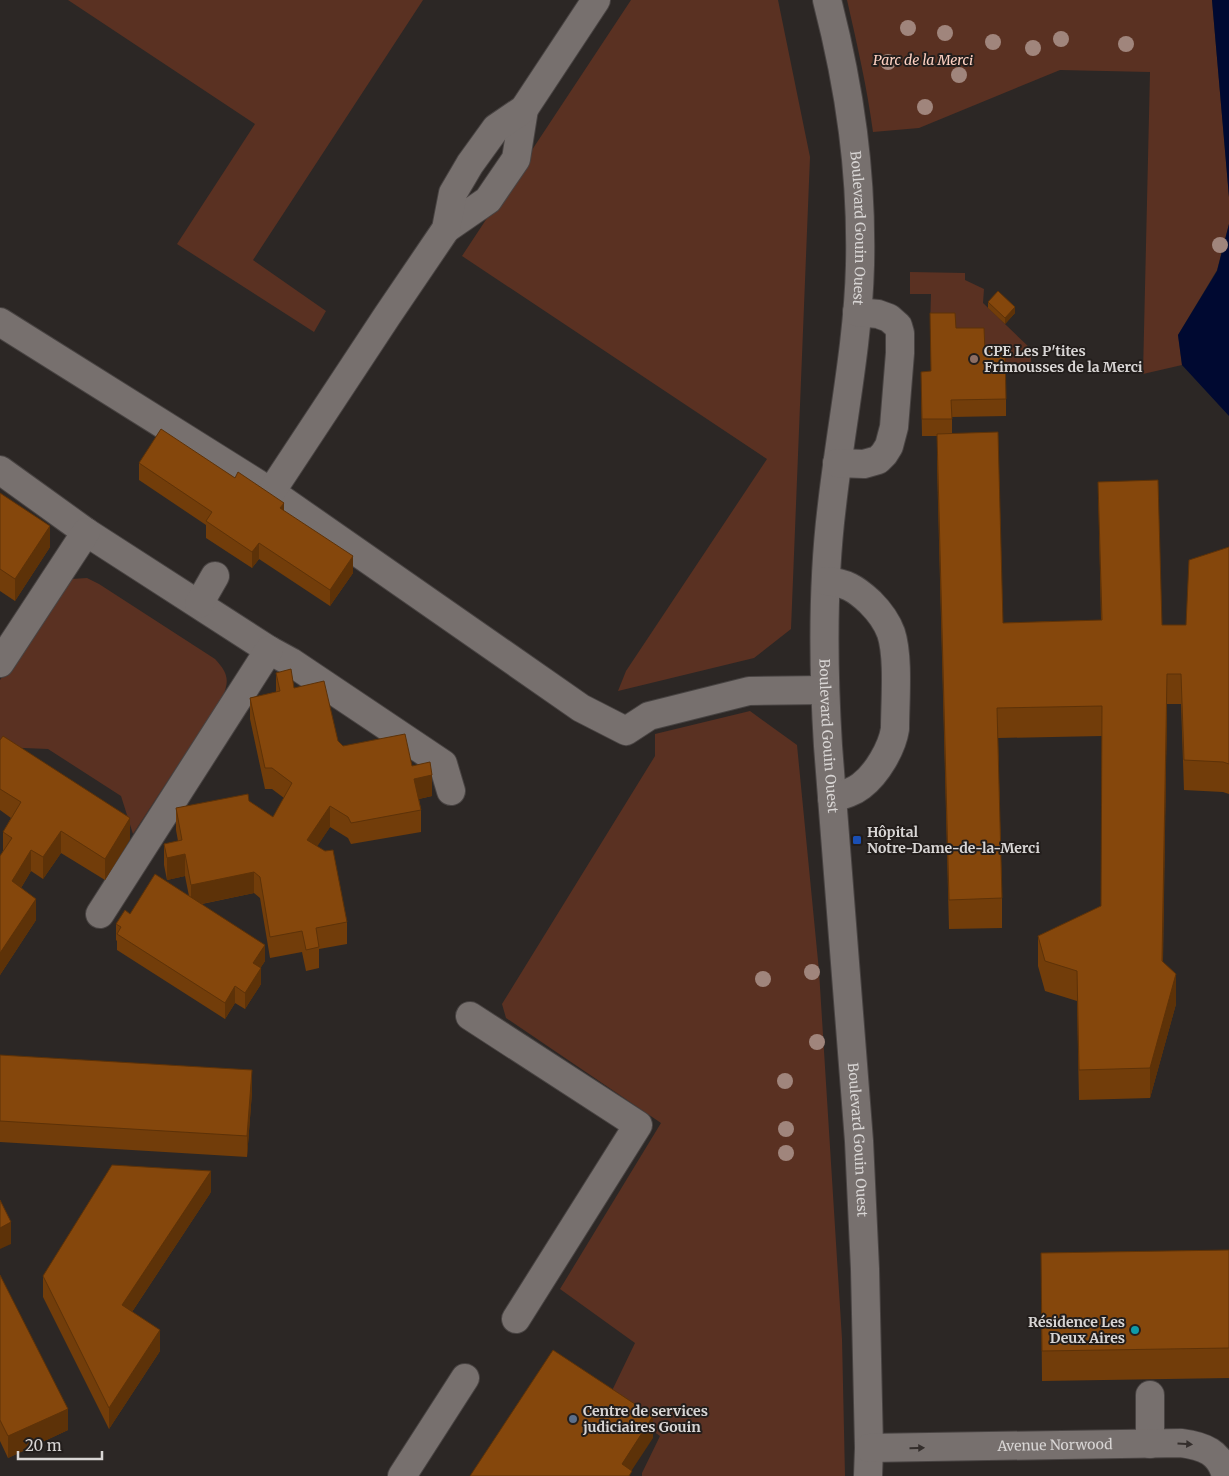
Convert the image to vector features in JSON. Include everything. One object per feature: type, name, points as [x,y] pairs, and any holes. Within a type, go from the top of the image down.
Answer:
[{"type":"street","points":[[271,492],[446,229],[453,193],[470,164],[496,128],[524,110],[596,0]]},
{"type":"street","name":"Boulevard Gouin Ouest","points":[[827,0],[852,117],[857,161],[860,234],[857,312],[829,531],[826,581],[826,690],[832,798],[859,1141],[865,1269],[868,1476]]},
{"type":"street","points":[[837,463],[864,464],[878,460],[889,446],[894,427],[900,353],[898,326],[889,318],[878,314],[857,312]]},
{"type":"street","points":[[0,322],[271,492],[581,708],[626,731],[649,716],[749,691],[826,690]]},
{"type":"street","points":[[0,470],[86,532],[269,650],[291,662],[443,764],[451,791]]},
{"type":"street","points":[[0,662],[86,532]]},
{"type":"street","points":[[199,604],[215,576]]},
{"type":"street","points":[[826,581],[849,585],[873,605],[888,626],[894,646],[895,660],[894,740],[882,761],[863,785],[845,795],[832,798]]},
{"type":"street","points":[[100,914],[269,650]]},
{"type":"street","points":[[470,1016],[638,1126],[516,1320]]},
{"type":"street","points":[[402,1476],[465,1378]]},
{"type":"street","points":[[1150,1395],[1150,1444]]},
{"type":"street","name":"Avenue Norwood","points":[[869,1448],[1193,1444],[1206,1448],[1220,1461],[1226,1476]]},
{"type":"green space","points":[[68,0],[423,0],[253,260],[326,311],[314,332],[177,244],[255,124]]},
{"type":"green space","points":[[631,0],[778,0],[810,157],[791,629],[754,658],[618,691],[626,671],[767,459],[462,256]]},
{"type":"green space","name":"Parc de la Merci","points":[[847,0],[1212,0],[1229,197],[1229,224],[1217,270],[1178,335],[1182,365],[1143,374],[1150,72],[1060,70],[919,128],[873,132],[865,82]]},
{"type":"green space","points":[[910,272],[965,273],[965,280],[984,289],[983,303],[1031,349],[1031,367],[985,368],[930,329],[931,294],[910,294]]},
{"type":"green space","points":[[87,578],[215,659],[225,672],[227,680],[223,696],[133,834],[121,796],[48,749],[0,747],[0,680],[61,588],[72,579]]},
{"type":"green space","points":[[750,711],[797,745],[819,971],[842,1339],[845,1476],[642,1476],[660,1436],[608,1399],[635,1343],[560,1289],[661,1123],[506,1018],[502,1004],[655,756],[655,734]]},
{"type":"water","points":[[1212,0],[1229,0],[1229,197]]},
{"type":"water","points":[[1229,224],[1229,416],[1182,365],[1178,335],[1217,271]]},
{"type":"building","points":[[998,291],[1015,307],[1005,318],[988,302]]},
{"type":"building","points":[[930,313],[955,313],[956,328],[984,328],[985,351],[1005,351],[1006,399],[951,400],[952,419],[922,419],[921,372],[931,371]]},
{"type":"building","points":[[161,429],[235,478],[238,472],[284,503],[280,508],[353,556],[330,590],[259,543],[252,552],[206,521],[212,512],[139,463]]},
{"type":"building","points":[[998,432],[1003,623],[1102,620],[1098,482],[1158,480],[1162,625],[1186,625],[1189,560],[1229,547],[1229,764],[1184,760],[1181,674],[1167,674],[1162,961],[1176,974],[1150,1068],[1079,1070],[1077,971],[1045,961],[1038,936],[1101,906],[1102,706],[997,708],[1002,898],[949,900],[937,434]]},
{"type":"building","points":[[0,493],[50,526],[15,579],[0,569]]},
{"type":"building","points":[[291,669],[294,688],[324,681],[338,741],[343,746],[405,734],[412,766],[430,762],[432,775],[414,779],[421,810],[351,823],[348,817],[330,806],[307,840],[325,851],[333,850],[347,922],[316,928],[319,947],[306,950],[302,931],[270,937],[260,877],[254,872],[191,885],[185,854],[167,858],[164,844],[182,840],[176,808],[248,794],[249,801],[273,817],[292,783],[272,768],[265,768],[250,698],[280,691],[276,673]]},
{"type":"building","points":[[3,736],[130,818],[105,859],[61,831],[43,857],[31,850],[12,881],[36,899],[0,953],[0,856],[12,838],[3,832],[21,802],[0,789],[0,740]]},
{"type":"building","points":[[155,874],[265,945],[253,963],[261,968],[245,993],[235,986],[225,1003],[117,934],[121,927],[116,924],[125,910],[130,914]]},
{"type":"building","points":[[0,1055],[252,1070],[247,1136],[0,1121]]},
{"type":"building","points":[[112,1165],[211,1171],[122,1305],[160,1330],[109,1408],[43,1276]]},
{"type":"building","points":[[0,1200],[11,1222],[0,1228]]},
{"type":"building","name":"Résidence Les Deux Aires","points":[[1229,1250],[1229,1348],[1042,1351],[1041,1253]]},
{"type":"building","points":[[0,1275],[68,1409],[8,1436],[0,1420]]},
{"type":"building","name":"Centre de services judiciaires Gouin","points":[[553,1350],[653,1416],[622,1464],[632,1471],[629,1476],[470,1476]]},
{"type":"place","name":"CPE Les P'tites Frimousses de la Merci","points":[[974,359]]},
{"type":"place","name":"Hôpital Notre-Dame-de-la-Merci","points":[[857,840]]},
{"type":"place","name":"Résidence Les Deux Aires","points":[[1135,1330]]},
{"type":"place","name":"Centre de services judiciaires Gouin","points":[[573,1419]]}]
